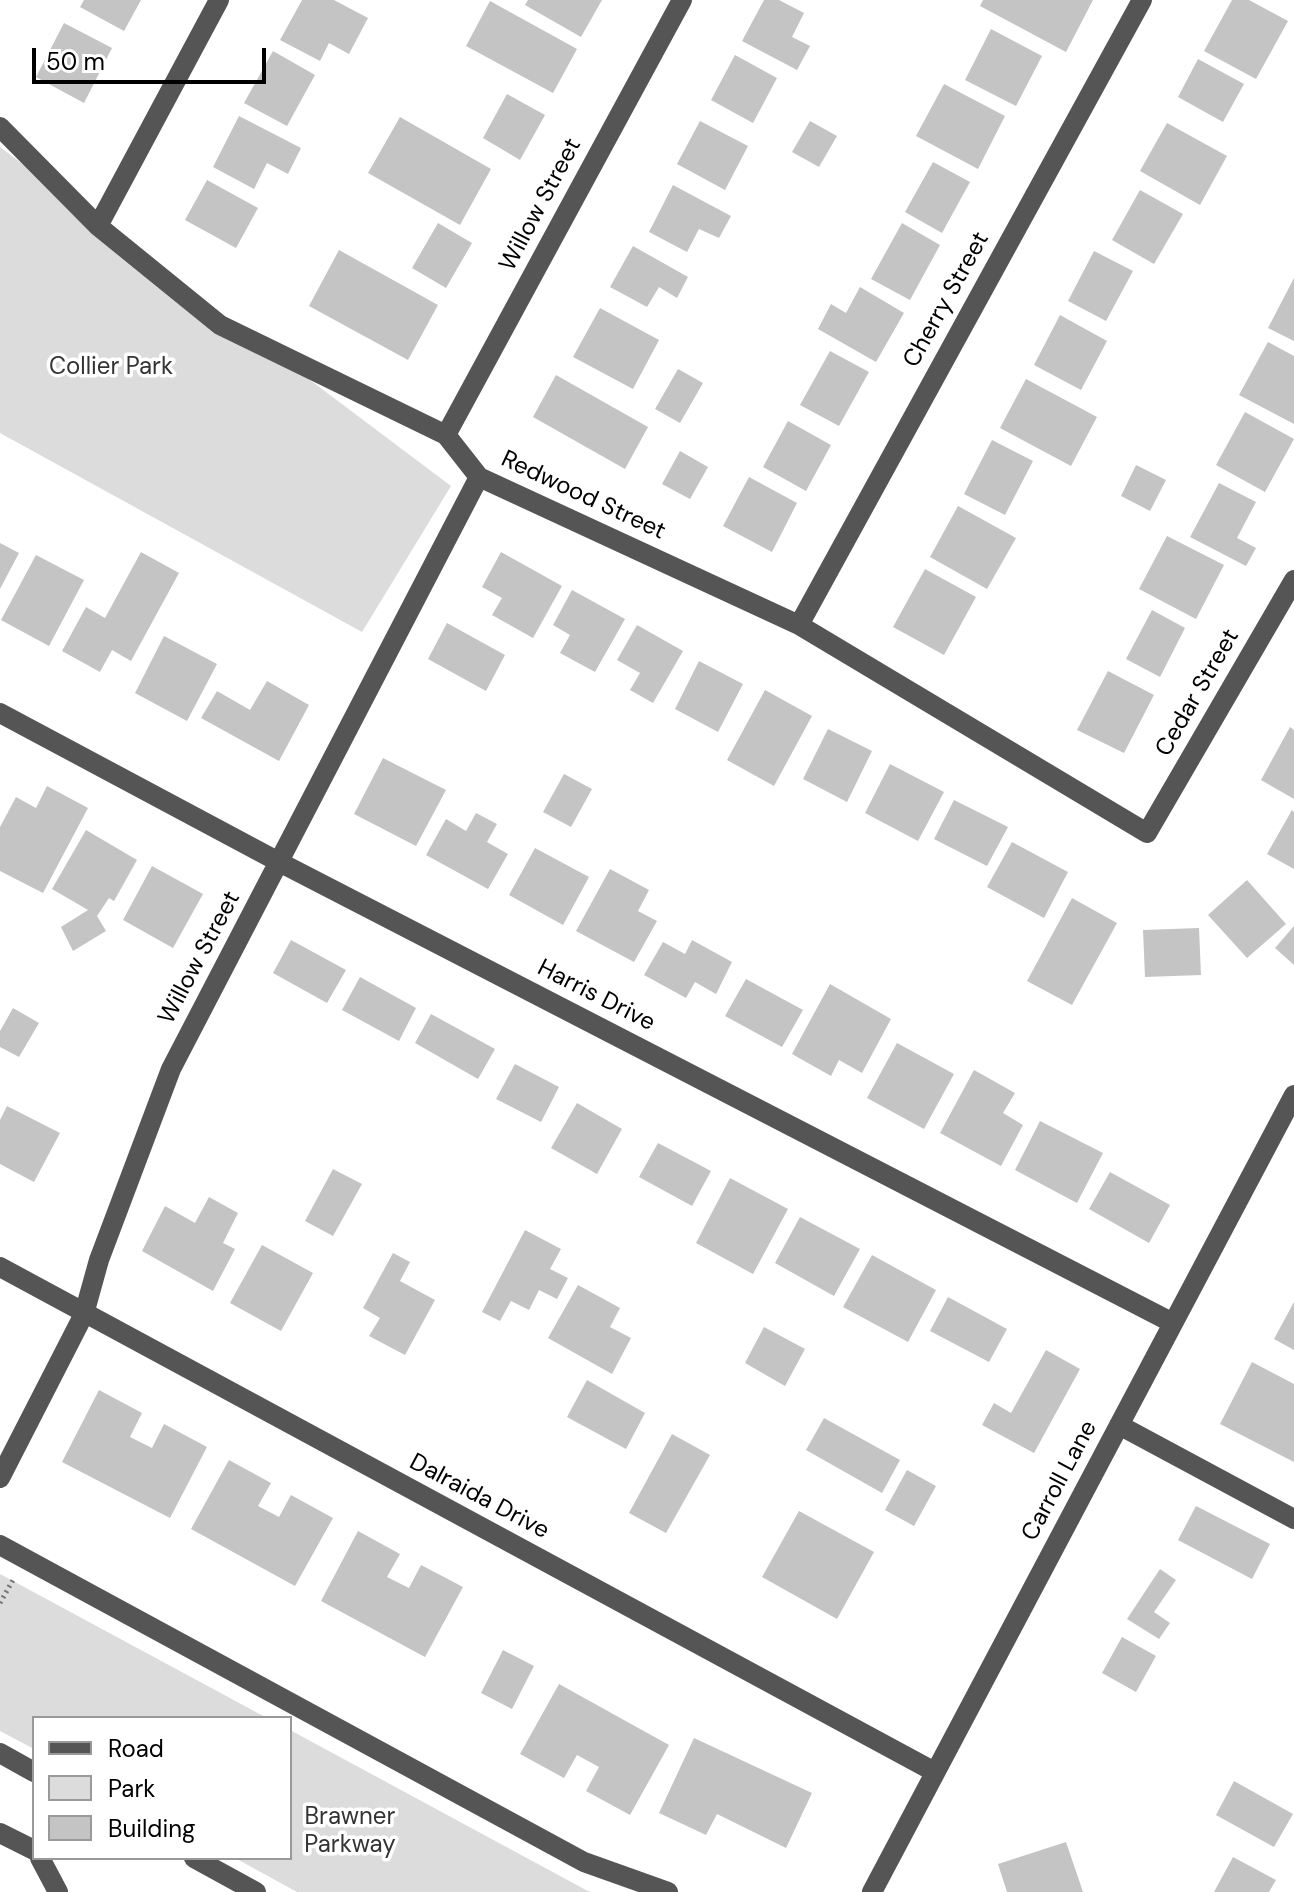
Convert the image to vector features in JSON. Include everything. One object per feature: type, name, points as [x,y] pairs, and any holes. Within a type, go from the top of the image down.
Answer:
[{"type":"street","points":[[98,226],[219,0]]},
{"type":"street","name":"Willow Street","points":[[446,435],[682,0]]},
{"type":"street","name":"Cherry Street","points":[[799,625],[1142,0]]},
{"type":"street","name":"Redwood Street","points":[[0,127],[98,226],[220,325],[446,435],[479,477],[799,625],[1147,833]]},
{"type":"street","name":"Willow Street","points":[[0,1478],[84,1314],[99,1260],[171,1069],[479,477]]},
{"type":"street","name":"Cedar Street","points":[[1147,833],[1294,580]]},
{"type":"street","name":"Harris Drive","points":[[0,713],[279,862],[1171,1322]]},
{"type":"street","name":"Carroll Lane","points":[[872,1892],[933,1771],[1294,1095]]},
{"type":"street","name":"Dalraida Drive","points":[[0,1267],[933,1771]]},
{"type":"street","points":[[1119,1425],[1294,1519]]},
{"type":"street","points":[[0,1545],[584,1862],[668,1892]]},
{"type":"street","points":[[0,1753],[32,1771]]},
{"type":"street","points":[[0,1833],[32,1853]]},
{"type":"street","points":[[37,1860],[58,1892]]},
{"type":"street","points":[[198,1860],[256,1892]]},
{"type":"path","points":[[0,1603],[16,1576]]},
{"type":"green space","name":"Collier Park","points":[[0,147],[451,486],[362,632],[0,433]]},
{"type":"green space","points":[[0,1574],[263,1716],[32,1716],[32,1748],[0,1731]]},
{"type":"green space","name":"Brawner Parkway","points":[[292,1731],[591,1892],[297,1892],[239,1860],[292,1860]]},
{"type":"building","points":[[84,0],[141,0],[124,31],[80,7]]},
{"type":"building","points":[[302,0],[334,0],[368,18],[349,54],[329,43],[320,61],[280,40]]},
{"type":"building","points":[[528,0],[602,0],[581,37],[525,5]]},
{"type":"building","points":[[764,0],[779,0],[804,13],[792,37],[810,46],[797,70],[742,41]]},
{"type":"building","points":[[983,0],[1093,0],[1066,52],[980,6]]},
{"type":"building","points":[[1232,0],[1249,0],[1288,21],[1256,79],[1204,51]]},
{"type":"building","points":[[490,1],[577,49],[553,93],[466,46]]},
{"type":"building","points":[[64,23],[112,48],[84,103],[36,77]]},
{"type":"building","points":[[991,29],[1042,56],[1016,106],[965,80]]},
{"type":"building","points":[[273,51],[315,75],[287,126],[244,103]]},
{"type":"building","points":[[735,55],[777,78],[753,123],[711,100]]},
{"type":"building","points":[[1198,59],[1244,84],[1223,122],[1178,97]]},
{"type":"building","points":[[944,84],[1005,116],[978,169],[916,136]]},
{"type":"building","points":[[507,94],[545,115],[520,160],[483,138]]},
{"type":"building","points":[[239,116],[301,148],[288,174],[267,163],[254,189],[213,167]]},
{"type":"building","points":[[400,117],[491,169],[460,225],[368,173]]},
{"type":"building","points":[[700,121],[748,146],[725,190],[677,164]]},
{"type":"building","points":[[810,121],[837,136],[819,167],[792,152]]},
{"type":"building","points":[[1167,123],[1227,156],[1200,205],[1140,171]]},
{"type":"building","points":[[933,162],[970,182],[942,233],[905,212]]},
{"type":"building","points":[[207,180],[258,208],[236,248],[185,220]]},
{"type":"building","points":[[673,185],[731,216],[719,238],[699,229],[687,252],[649,232]]},
{"type":"building","points":[[1140,190],[1183,214],[1154,264],[1112,240]]},
{"type":"building","points":[[438,223],[472,243],[446,288],[412,268]]},
{"type":"building","points":[[902,223],[940,245],[910,300],[871,279]]},
{"type":"building","points":[[633,246],[688,277],[677,298],[659,287],[647,307],[610,287]]},
{"type":"building","points":[[339,250],[438,305],[408,360],[309,306]]},
{"type":"building","points":[[1094,251],[1133,271],[1106,321],[1068,301]]},
{"type":"building","points":[[1294,278],[1294,341],[1268,328]]},
{"type":"building","points":[[860,287],[904,313],[876,362],[818,329],[831,304],[846,313]]},
{"type":"building","points":[[600,308],[659,340],[633,389],[573,357]]},
{"type":"building","points":[[1060,315],[1107,341],[1081,390],[1034,365]]},
{"type":"building","points":[[1268,342],[1294,356],[1294,424],[1239,395]]},
{"type":"building","points":[[830,351],[869,372],[839,426],[800,405]]},
{"type":"building","points":[[678,369],[703,383],[680,423],[655,409]]},
{"type":"building","points":[[556,375],[648,427],[625,469],[533,417]]},
{"type":"building","points":[[1026,379],[1097,417],[1071,466],[1000,428]]},
{"type":"building","points":[[1245,412],[1294,439],[1265,492],[1216,465]]},
{"type":"building","points":[[788,421],[831,445],[806,491],[763,467]]},
{"type":"building","points":[[992,440],[1033,461],[1005,515],[964,494]]},
{"type":"building","points":[[680,451],[708,467],[690,499],[662,484]]},
{"type":"building","points":[[1136,465],[1166,480],[1150,511],[1121,496]]},
{"type":"building","points":[[749,477],[797,503],[772,552],[723,526]]},
{"type":"building","points":[[1219,483],[1256,502],[1237,538],[1256,548],[1246,566],[1190,537]]},
{"type":"building","points":[[958,506],[1016,538],[987,589],[930,557]]},
{"type":"building","points":[[1167,536],[1224,565],[1196,619],[1139,589]]},
{"type":"building","points":[[0,543],[19,553],[0,589]]},
{"type":"building","points":[[141,552],[179,573],[131,661],[112,650],[100,672],[62,651],[86,607],[105,618]]},
{"type":"building","points":[[501,552],[562,586],[533,638],[492,615],[502,598],[482,587]]},
{"type":"building","points":[[36,555],[84,580],[49,646],[1,620]]},
{"type":"building","points":[[925,569],[976,597],[944,655],[893,627]]},
{"type":"building","points":[[572,590],[625,619],[595,672],[560,653],[570,635],[553,625]]},
{"type":"building","points":[[1152,610],[1185,628],[1160,677],[1126,659]]},
{"type":"building","points":[[447,623],[505,655],[486,691],[428,659]]},
{"type":"building","points":[[637,625],[683,651],[653,703],[630,690],[640,673],[617,660]]},
{"type":"building","points":[[164,636],[217,664],[187,721],[135,693]]},
{"type":"building","points":[[699,661],[743,684],[718,732],[675,709]]},
{"type":"building","points":[[1108,671],[1154,695],[1124,753],[1077,730]]},
{"type":"building","points":[[267,681],[309,705],[279,761],[201,718],[217,691],[250,710]]},
{"type":"building","points":[[765,690],[812,716],[774,786],[727,760]]},
{"type":"building","points":[[1290,727],[1294,730],[1294,799],[1261,780]]},
{"type":"building","points":[[828,729],[872,751],[847,802],[803,779]]},
{"type":"building","points":[[383,758],[446,790],[416,846],[354,814]]},
{"type":"building","points":[[890,764],[944,792],[918,841],[865,813]]},
{"type":"building","points":[[564,774],[592,789],[571,827],[543,812]]},
{"type":"building","points":[[47,786],[88,808],[43,893],[0,871],[0,827],[16,797],[36,808]]},
{"type":"building","points":[[954,800],[1008,827],[987,866],[934,839]]},
{"type":"building","points":[[1292,810],[1294,812],[1294,869],[1267,854]]},
{"type":"building","points":[[476,813],[497,824],[487,842],[508,854],[488,889],[426,855],[446,819],[466,831]]},
{"type":"building","points":[[86,830],[137,860],[114,901],[109,898],[97,916],[106,931],[73,951],[61,927],[88,910],[52,889]]},
{"type":"building","points":[[1012,842],[1068,872],[1044,918],[987,887]]},
{"type":"building","points":[[535,848],[589,877],[563,925],[509,895]]},
{"type":"building","points":[[152,866],[203,894],[173,948],[123,920]]},
{"type":"building","points":[[610,869],[649,890],[638,911],[657,921],[634,962],[576,931]]},
{"type":"building","points":[[1247,880],[1286,924],[1247,958],[1208,915]]},
{"type":"building","points":[[1072,898],[1117,923],[1072,1005],[1027,981]]},
{"type":"building","points":[[1294,926],[1294,965],[1275,948]]},
{"type":"building","points":[[1199,928],[1201,975],[1145,977],[1143,930]]},
{"type":"building","points":[[291,940],[346,970],[327,1003],[273,973]]},
{"type":"building","points":[[692,940],[732,962],[716,994],[695,982],[686,998],[644,975],[663,942],[685,954]]},
{"type":"building","points":[[360,977],[416,1008],[399,1041],[342,1010]]},
{"type":"building","points":[[746,979],[803,1010],[782,1047],[725,1016]]},
{"type":"building","points":[[830,984],[891,1019],[862,1073],[839,1060],[831,1076],[792,1054]]},
{"type":"building","points":[[13,1008],[39,1023],[19,1057],[0,1047],[0,1031]]},
{"type":"building","points":[[431,1014],[495,1049],[478,1079],[415,1043]]},
{"type":"building","points":[[897,1043],[954,1074],[924,1129],[867,1098]]},
{"type":"building","points":[[515,1064],[559,1087],[541,1122],[496,1099]]},
{"type":"building","points":[[974,1070],[1015,1093],[1003,1113],[1023,1125],[1001,1166],[940,1133]]},
{"type":"building","points":[[577,1103],[622,1129],[597,1174],[551,1148]]},
{"type":"building","points":[[7,1106],[60,1133],[34,1182],[0,1164],[0,1120]]},
{"type":"building","points":[[1040,1121],[1103,1153],[1077,1203],[1015,1170]]},
{"type":"building","points":[[658,1143],[711,1171],[692,1206],[639,1177]]},
{"type":"building","points":[[333,1169],[362,1184],[333,1236],[305,1221]]},
{"type":"building","points":[[1110,1172],[1170,1205],[1149,1243],[1089,1209]]},
{"type":"building","points":[[730,1178],[788,1209],[753,1274],[696,1243]]},
{"type":"building","points":[[209,1197],[238,1213],[223,1243],[235,1249],[213,1291],[142,1251],[165,1206],[195,1223]]},
{"type":"building","points":[[800,1217],[860,1249],[834,1296],[775,1263]]},
{"type":"building","points":[[525,1230],[561,1249],[550,1269],[568,1278],[557,1299],[539,1290],[529,1310],[511,1301],[500,1321],[482,1312]]},
{"type":"building","points":[[262,1245],[313,1273],[281,1331],[230,1303]]},
{"type":"building","points":[[393,1253],[410,1262],[400,1281],[435,1300],[405,1355],[369,1336],[380,1318],[363,1308]]},
{"type":"building","points":[[872,1255],[936,1290],[908,1342],[843,1307]]},
{"type":"building","points":[[578,1285],[620,1308],[610,1327],[631,1338],[612,1374],[548,1338]]},
{"type":"building","points":[[948,1297],[1007,1329],[989,1362],[930,1331]]},
{"type":"building","points":[[1294,1302],[1294,1350],[1274,1339]]},
{"type":"building","points":[[764,1327],[805,1349],[785,1386],[745,1363]]},
{"type":"building","points":[[1046,1350],[1080,1369],[1034,1453],[982,1425],[994,1403],[1011,1413]]},
{"type":"building","points":[[1252,1362],[1294,1384],[1294,1462],[1220,1424]]},
{"type":"building","points":[[587,1380],[645,1413],[626,1449],[567,1417]]},
{"type":"building","points":[[99,1390],[142,1413],[130,1437],[152,1448],[164,1424],[207,1447],[170,1518],[62,1462]]},
{"type":"building","points":[[824,1418],[900,1460],[882,1493],[806,1450]]},
{"type":"building","points":[[672,1434],[710,1455],[666,1533],[629,1513]]},
{"type":"building","points":[[229,1460],[271,1483],[258,1506],[279,1517],[291,1495],[333,1518],[295,1586],[191,1529]]},
{"type":"building","points":[[907,1470],[936,1486],[914,1526],[885,1510]]},
{"type":"building","points":[[1196,1506],[1270,1544],[1252,1579],[1178,1540]]},
{"type":"building","points":[[799,1511],[874,1552],[837,1619],[762,1577]]},
{"type":"building","points":[[358,1531],[400,1554],[387,1577],[409,1588],[421,1565],[463,1587],[425,1657],[321,1601]]},
{"type":"building","points":[[1160,1569],[1176,1580],[1154,1612],[1170,1623],[1159,1639],[1127,1619]]},
{"type":"building","points":[[1122,1637],[1156,1656],[1136,1692],[1102,1673]]},
{"type":"building","points":[[503,1650],[534,1666],[512,1709],[481,1693]]},
{"type":"building","points":[[559,1684],[669,1745],[630,1815],[586,1791],[599,1767],[577,1755],[564,1778],[520,1754]]},
{"type":"building","points":[[694,1738],[812,1793],[786,1848],[717,1814],[706,1835],[659,1813]]},
{"type":"building","points":[[1234,1781],[1293,1814],[1274,1847],[1216,1815]]},
{"type":"building","points":[[1066,1842],[1083,1892],[1007,1892],[998,1864]]},
{"type":"building","points":[[1233,1857],[1276,1880],[1269,1892],[1214,1892]]}]
